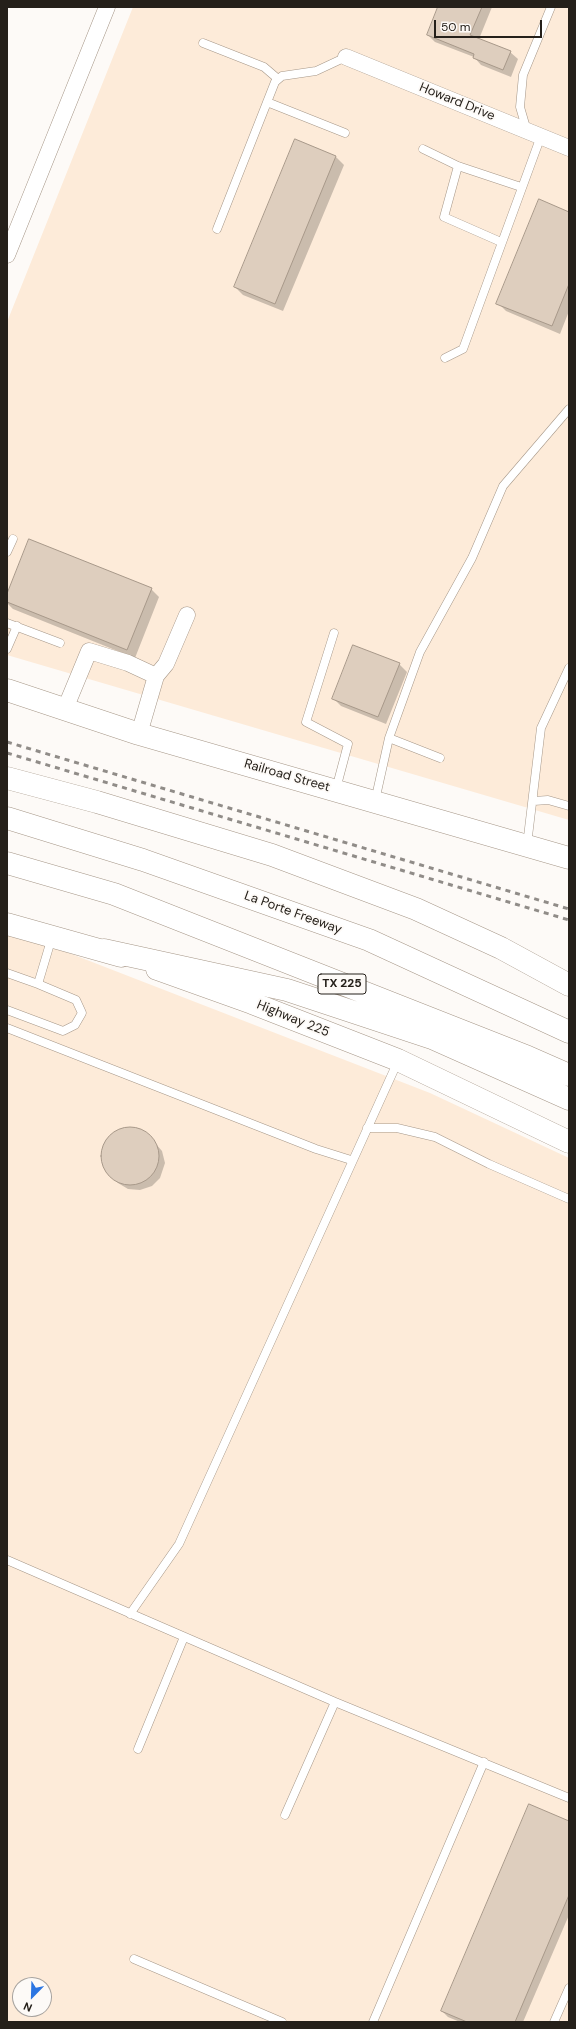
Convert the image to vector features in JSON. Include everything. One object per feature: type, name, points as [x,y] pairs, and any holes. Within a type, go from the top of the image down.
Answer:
[{"type":"main road","name":"Railroad Street","points":[[7,690],[65,708],[139,734],[569,858]]},
{"type":"main road","points":[[7,778],[97,802],[272,855],[416,909],[502,948],[569,985]]},
{"type":"main road","name":"La Porte Freeway","points":[[7,818],[143,860],[369,940],[569,1032]]},
{"type":"main road","name":"TX 225","points":[[7,863],[114,894],[528,1057],[569,1075]]},
{"type":"main road","name":"Highway 225","points":[[7,924],[104,950],[252,1003],[398,1060],[569,1142]]},
{"type":"main road","points":[[104,950],[287,990],[432,1038],[569,1099]]},
{"type":"street","points":[[7,255],[107,7]]},
{"type":"street","name":"Howard Drive","points":[[346,57],[569,148]]},
{"type":"street","points":[[139,734],[156,676],[166,664],[187,614]]},
{"type":"street","points":[[65,708],[89,651],[128,663],[156,676]]},
{"type":"lane","points":[[445,358],[463,348],[521,187],[534,133],[520,107],[523,74],[551,7]]},
{"type":"lane","points":[[203,43],[264,67],[278,79]]},
{"type":"lane","points":[[217,229],[275,82],[282,76],[316,71],[346,57]]},
{"type":"lane","points":[[267,102],[345,133]]},
{"type":"lane","points":[[423,149],[458,166],[521,187]]},
{"type":"lane","points":[[458,166],[444,217],[501,242]]},
{"type":"lane","points":[[375,801],[388,738],[420,652],[472,558],[503,486],[569,409]]},
{"type":"lane","points":[[7,552],[13,539]]},
{"type":"lane","points":[[7,623],[60,643]]},
{"type":"lane","points":[[7,650],[17,626]]},
{"type":"lane","points":[[334,633],[306,722],[348,744],[336,790]]},
{"type":"lane","points":[[527,847],[534,801],[541,728],[569,668]]},
{"type":"lane","points":[[388,738],[440,758]]},
{"type":"lane","points":[[534,801],[548,800],[569,806]]},
{"type":"lane","points":[[38,984],[52,936]]},
{"type":"lane","points":[[7,973],[76,1000],[82,1013],[75,1026],[63,1031],[7,1010]]},
{"type":"lane","points":[[7,1028],[316,1149],[352,1160]]},
{"type":"lane","points":[[130,1614],[179,1544],[398,1060]]},
{"type":"lane","points":[[367,1128],[397,1128],[435,1137],[489,1164],[569,1199]]},
{"type":"lane","points":[[7,1560],[335,1702],[569,1798]]},
{"type":"lane","points":[[138,1749],[184,1637]]},
{"type":"lane","points":[[285,1815],[335,1702]]},
{"type":"lane","points":[[373,2022],[484,1762]]},
{"type":"lane","points":[[134,1959],[282,2022]]},
{"type":"lane","points":[[554,2022],[569,1988]]},
{"type":"shaded area","points":[[133,7],[569,7],[569,820],[7,655],[7,322]]},
{"type":"shaded area","points":[[7,929],[430,1093],[569,1158],[569,2022],[7,2022]]},
{"type":"building","points":[[438,7],[482,7],[470,35],[511,51],[503,70],[473,58],[474,54],[427,35]]},
{"type":"building","points":[[295,139],[336,156],[275,304],[234,287]]},
{"type":"building","points":[[539,199],[569,212],[569,284],[552,326],[496,304]]},
{"type":"building","points":[[29,539],[152,588],[127,650],[7,602],[7,594]]},
{"type":"building","points":[[353,645],[400,663],[378,717],[332,699]]},
{"type":"building","points":[[130,1127],[141,1129],[151,1135],[157,1145],[159,1156],[157,1167],[151,1177],[141,1183],[130,1185],[119,1183],[109,1177],[103,1167],[101,1156],[103,1145],[109,1135],[119,1129]]},
{"type":"building","points":[[529,1804],[569,1821],[569,1895],[515,2022],[467,2022],[441,2011]]},
{"type":"railway","points":[[7,742],[569,909]]},
{"type":"railway","points":[[7,753],[569,920]]}]
